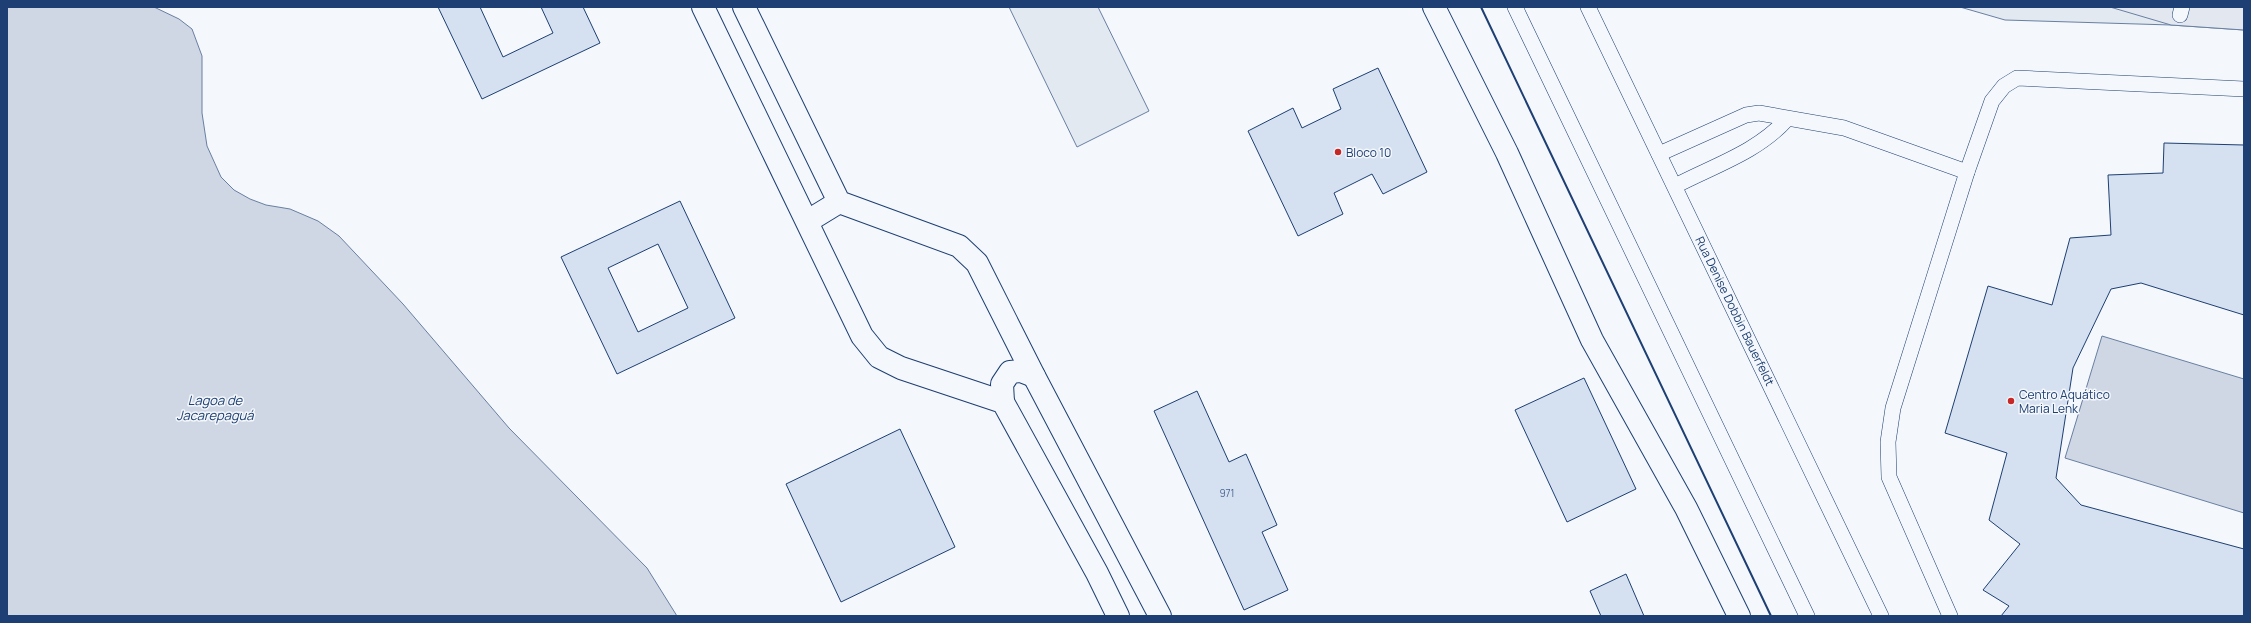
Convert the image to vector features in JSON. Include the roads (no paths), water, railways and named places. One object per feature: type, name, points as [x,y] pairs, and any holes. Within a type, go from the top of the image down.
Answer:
[{"type":"street","points":[[703,7],[808,221],[862,336],[879,357],[901,368],[1003,402]]},
{"type":"street","points":[[744,7],[838,202],[959,246],[977,263],[1034,376],[1160,616]]},
{"type":"street","points":[[1434,7],[1507,153],[1592,340],[1686,508],[1739,616]]},
{"type":"street","points":[[808,221],[838,202]]},
{"type":"street","points":[[1034,376],[1021,371],[1010,372],[1002,384],[1003,402],[1097,573],[1118,616]]},
{"type":"lane","points":[[1515,7],[1807,616]]},
{"type":"lane","name":"Rua Denise Dobbin Bauerfeldt","points":[[1588,7],[1881,616]]},
{"type":"lane","points":[[1950,616],[1889,477],[1888,442],[1892,408],[1967,172],[1992,101],[2004,86],[2017,78],[2244,89]]},
{"type":"lane","points":[[1659,154],[1746,116],[1759,113],[1844,128],[1967,172]]},
{"type":"lane","points":[[1675,186],[1758,145],[1775,132],[1787,119]]},
{"type":"water","name":"Lagoa de Jacarepaguá","points":[[7,7],[154,7],[179,19],[192,29],[202,56],[202,113],[207,146],[221,177],[234,190],[250,199],[266,205],[290,209],[318,221],[339,236],[403,304],[509,428],[647,568],[677,616],[7,616]]},
{"type":"water","points":[[2102,336],[2244,379],[2244,513],[2065,458]]},
{"type":"place","name":"Bloco 10","points":[[1338,152]]},
{"type":"place","name":"Centro Aquático Maria Lenk","points":[[2011,401]]}]
